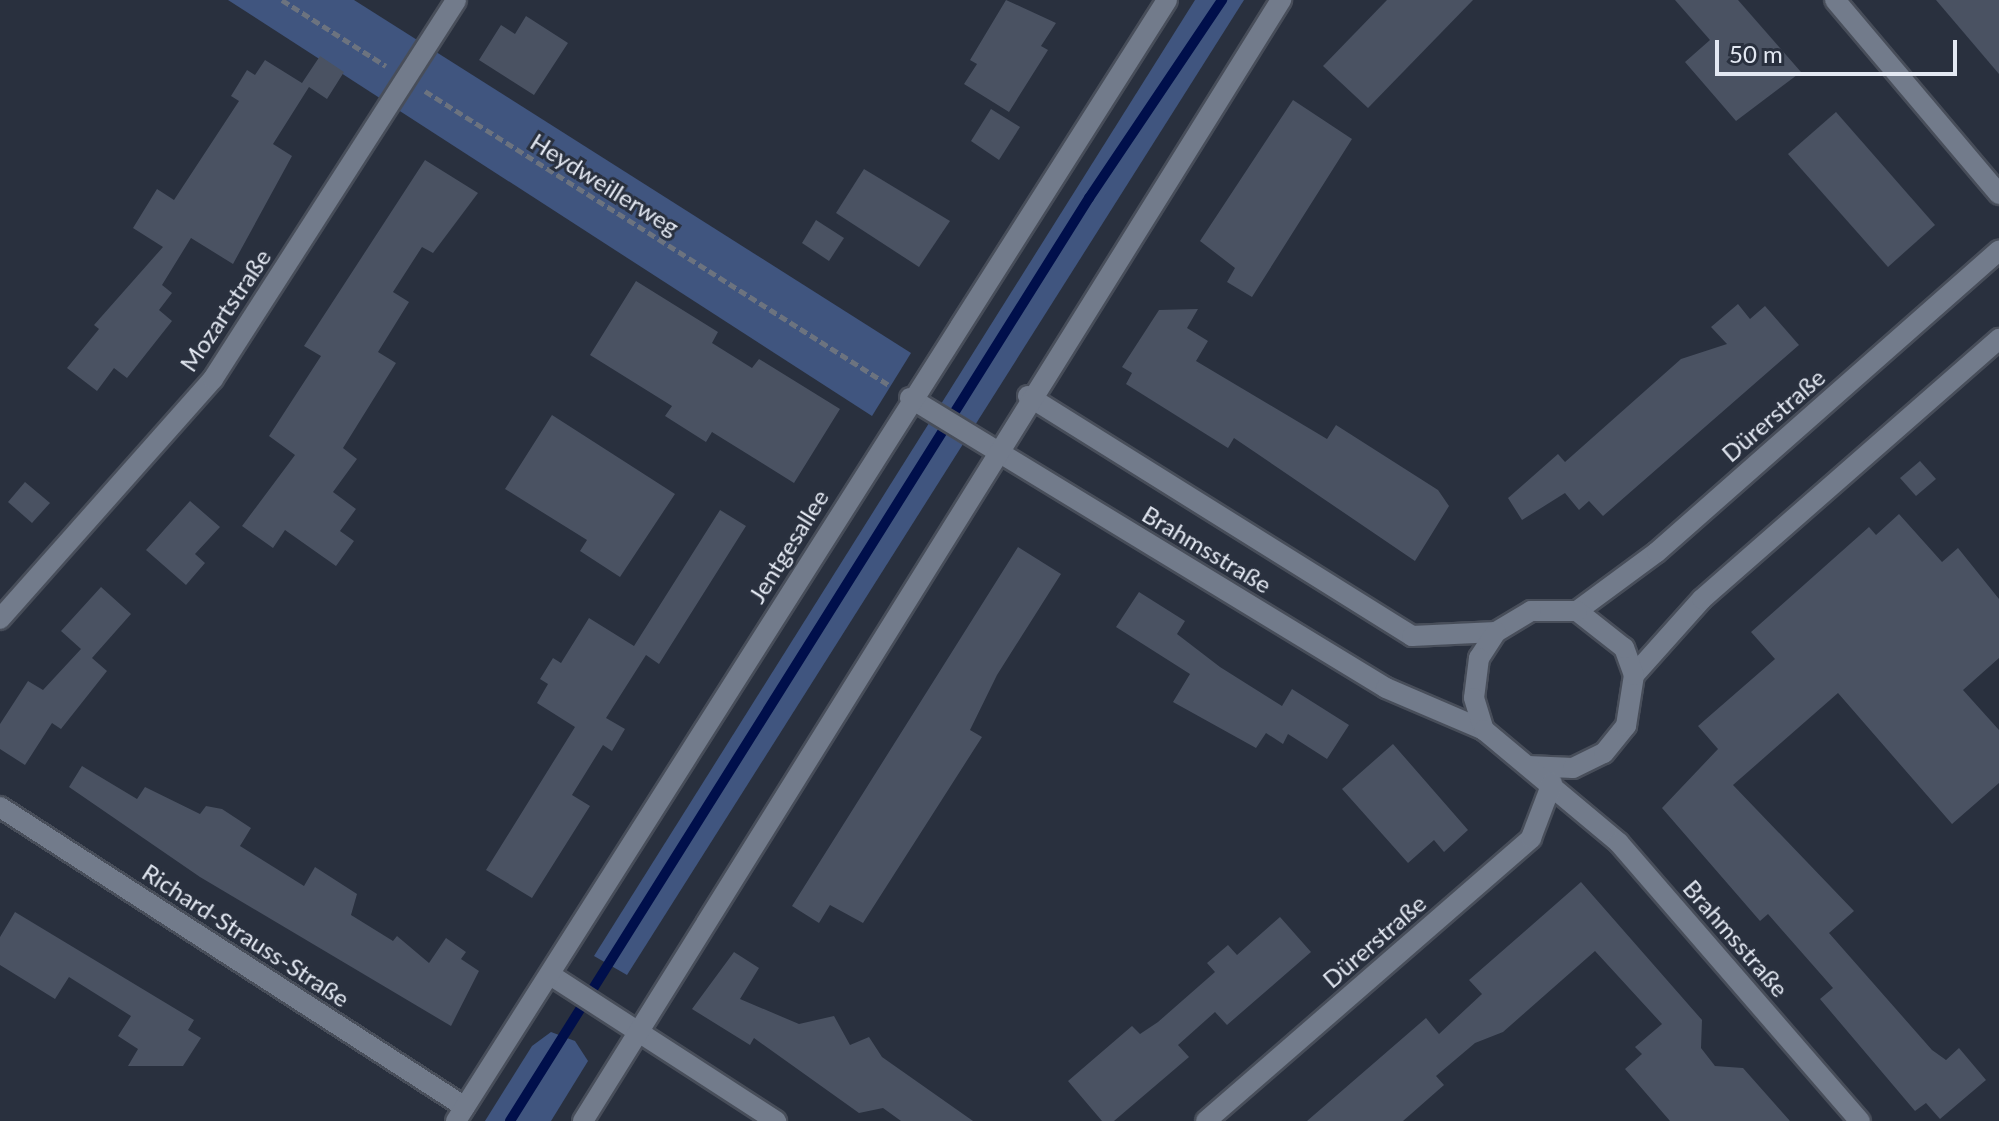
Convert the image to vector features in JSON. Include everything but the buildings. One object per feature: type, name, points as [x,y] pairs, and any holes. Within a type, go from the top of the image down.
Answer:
[{"type":"street","name":"Mozartstraße","points":[[0,619],[213,379],[456,0]]},
{"type":"street","name":"Jentgesallee","points":[[460,1114],[552,976],[910,398],[1167,0]]},
{"type":"street","points":[[583,1121],[1028,396],[1281,0]]},
{"type":"street","points":[[1835,0],[1999,194]]},
{"type":"street","name":"Dürerstraße","points":[[1577,611],[1657,552],[1999,250]]},
{"type":"street","points":[[1634,675],[1609,630],[1577,611],[1531,611],[1496,632],[1479,658],[1474,698],[1484,730],[1528,766],[1573,768],[1604,753],[1626,726],[1634,675],[1702,599],[1999,339]]},
{"type":"street","name":"Brahmsstraße","points":[[1028,396],[1412,636],[1496,632]]},
{"type":"street","name":"Brahmsstraße","points":[[910,398],[1386,688],[1484,730]]},
{"type":"street","name":"Brahmsstraße","points":[[1528,766],[1552,783],[1619,843],[1860,1121]]},
{"type":"street","name":"Dürerstraße","points":[[1206,1121],[1531,838],[1552,783]]},
{"type":"street","name":"Richard-Strauss-Straße","points":[[0,807],[460,1114]]},
{"type":"street","points":[[552,976],[776,1121]]},
{"type":"path","name":"Heydweillerweg","points":[[282,0],[910,398]]},
{"type":"shaded area","points":[[228,0],[354,0],[911,353],[872,416]]},
{"type":"shaded area","points":[[1195,0],[1244,0],[627,975],[594,956]]},
{"type":"shaded area","points":[[551,1032],[575,1041],[588,1061],[551,1121],[485,1121],[532,1046]]},
{"type":"waterway","points":[[510,1121],[1089,198],[1222,0]]}]
